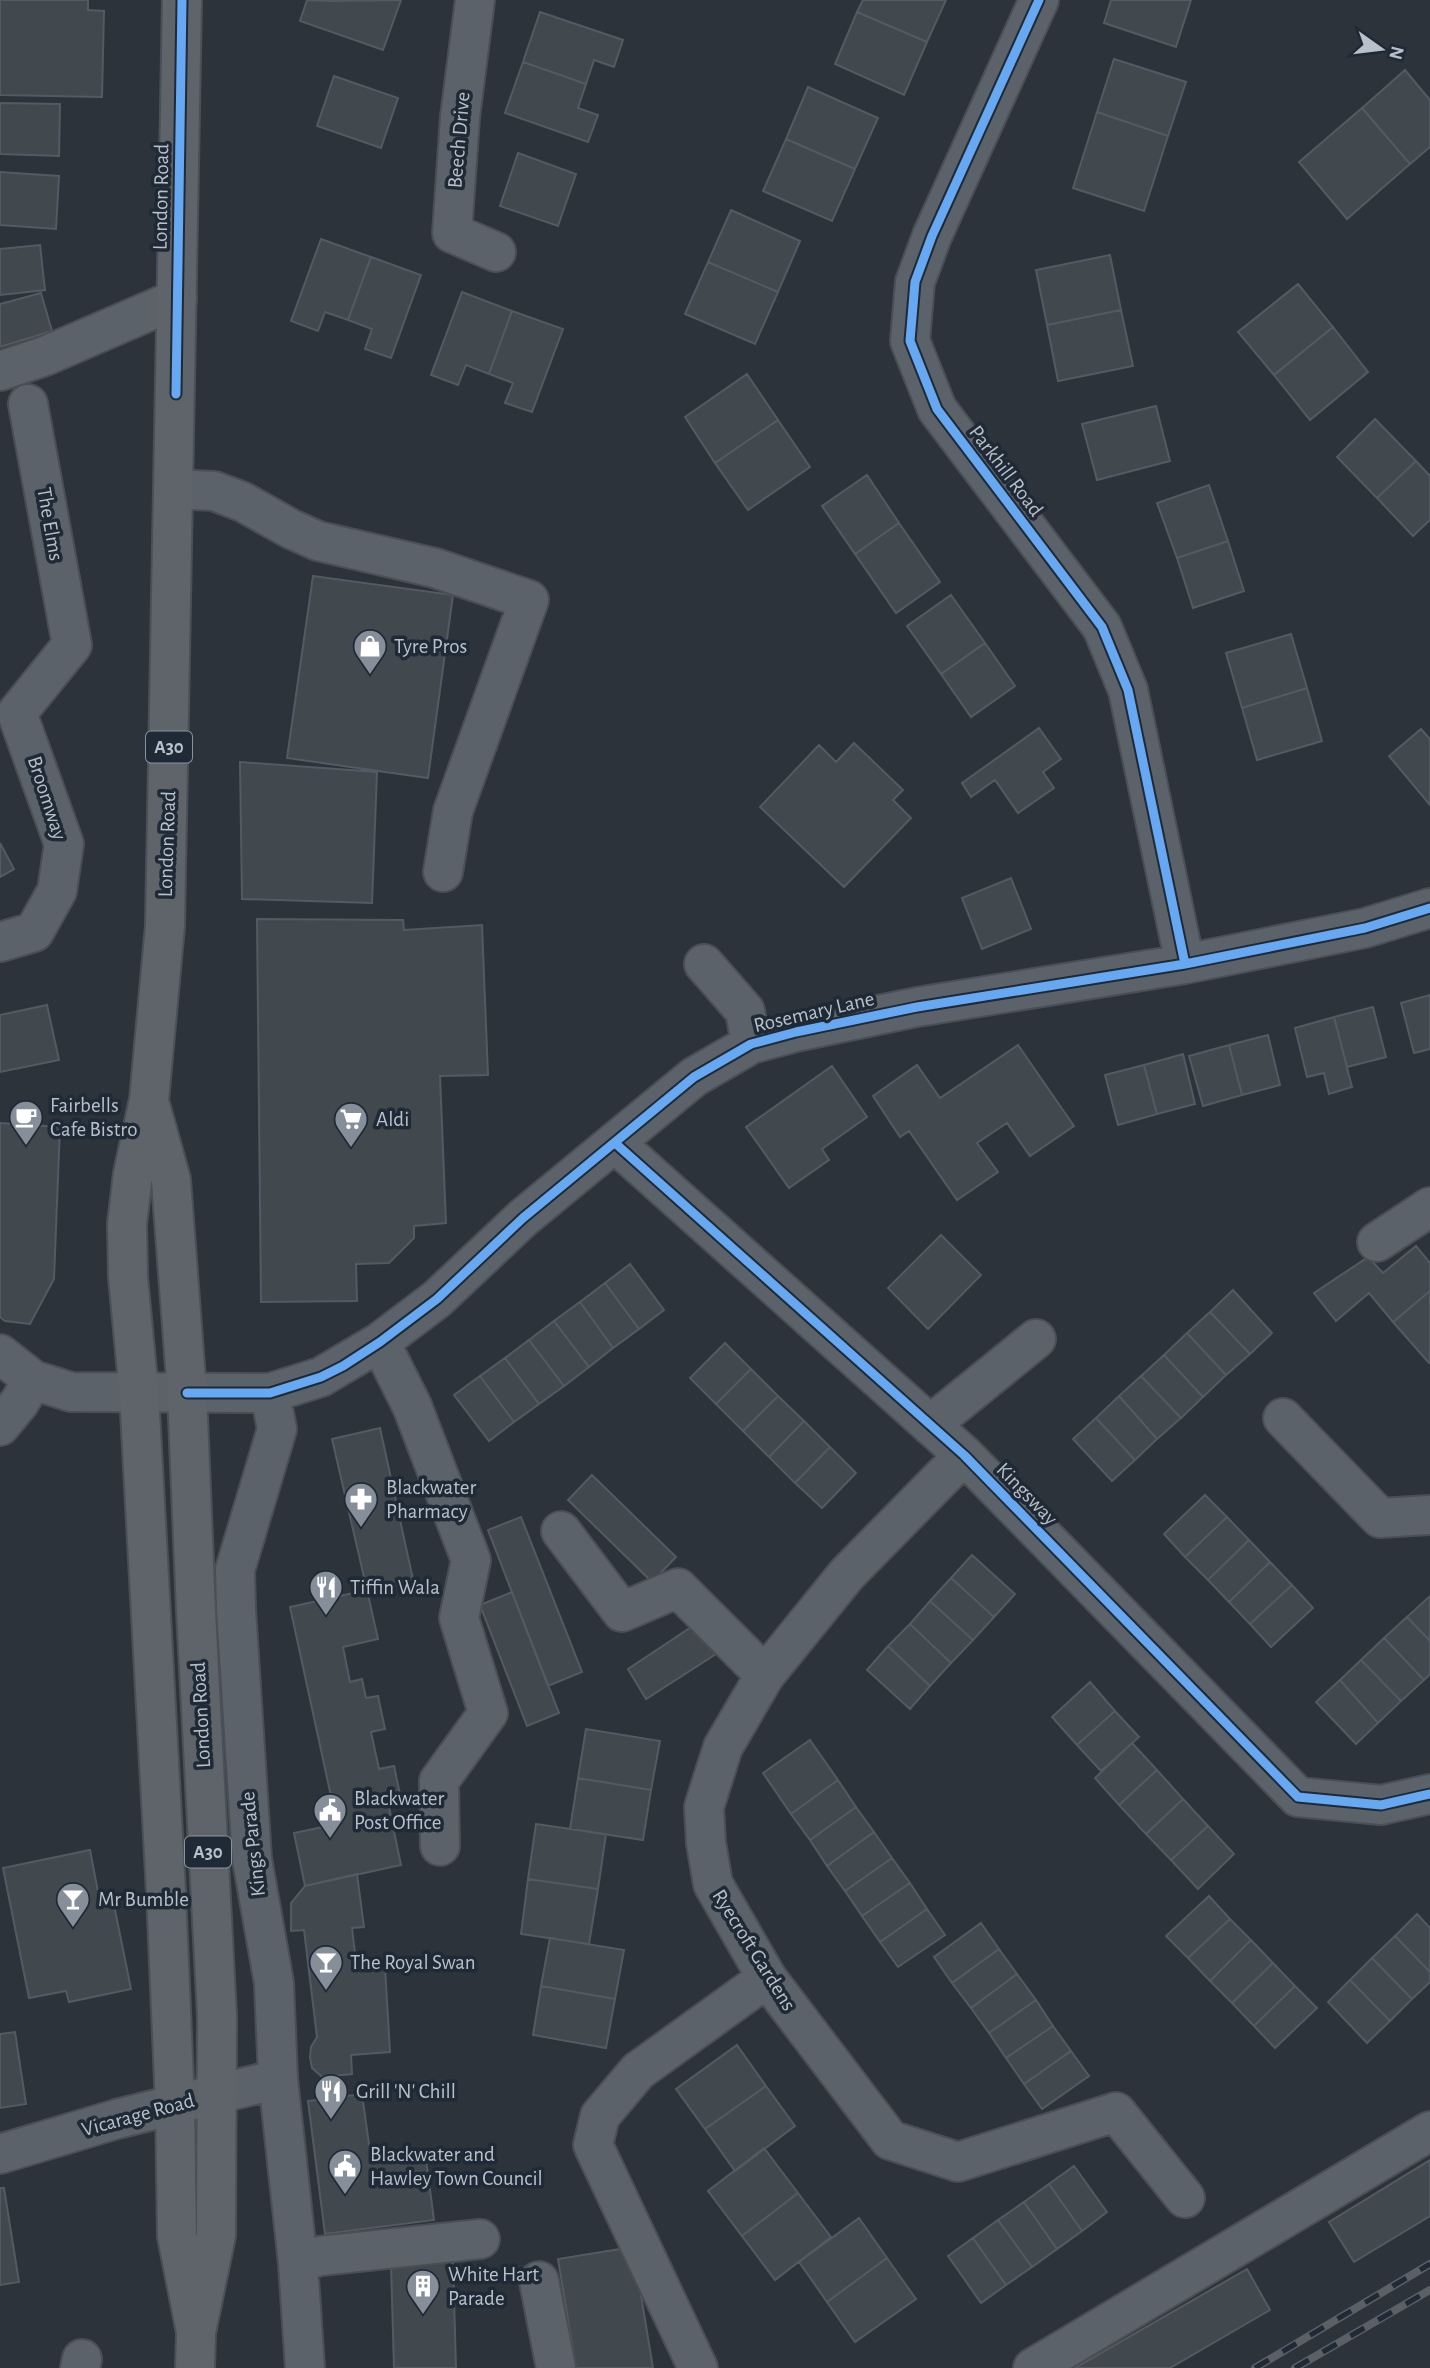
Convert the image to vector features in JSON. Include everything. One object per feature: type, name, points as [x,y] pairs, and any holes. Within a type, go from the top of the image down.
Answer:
[{"type":"main road","name":"London Road","points":[[182,0],[165,926],[149,1100],[132,1174],[127,1224],[128,1277],[139,1393],[167,1905],[177,2236],[195,2350]]},
{"type":"main road","name":"London Road","points":[[149,1100],[171,1180],[187,1393],[217,2016],[216,2235],[195,2350]]},
{"type":"street","name":"Beech Drive","points":[[475,0],[460,117],[452,233],[496,252]]},
{"type":"street","name":"Parkhill Road","points":[[1039,0],[932,236],[915,282],[911,341],[937,409],[1102,627],[1128,690],[1185,964]]},
{"type":"street","points":[[0,371],[45,356],[177,299]]},
{"type":"street","name":"The Elms","points":[[28,404],[72,645]]},
{"type":"street","points":[[174,489],[214,491],[243,502],[318,541],[435,568],[529,600],[453,811],[443,872]]},
{"type":"street","name":"Broomway","points":[[0,942],[34,932],[57,891],[64,844],[17,713],[72,645]]},
{"type":"street","name":"Rosemary Lane","points":[[33,1380],[71,1392],[270,1393],[321,1377],[380,1342],[437,1299],[523,1218],[694,1077],[751,1044],[918,1007],[1185,964],[1365,928],[1430,908]]},
{"type":"street","points":[[704,964],[745,1011],[751,1044]]},
{"type":"street","name":"Kingsway","points":[[615,1143],[964,1455],[1298,1797],[1381,1805],[1430,1794]]},
{"type":"street","points":[[1377,1242],[1430,1207]]},
{"type":"street","points":[[930,1425],[1036,1339]]},
{"type":"street","points":[[380,1342],[412,1406],[471,1560],[459,1618],[488,1713],[439,1782],[440,1846]]},
{"type":"street","points":[[0,1354],[33,1380],[0,1426]]},
{"type":"street","name":"Kings Parade","points":[[270,1393],[276,1429],[235,1570],[252,1859],[274,1983],[278,2079]]},
{"type":"street","points":[[1283,1418],[1380,1518],[1430,1515]]},
{"type":"street","name":"Ryecroft Gardens","points":[[964,1455],[846,1574],[765,1675],[723,1747],[704,1807],[712,1884],[767,1978],[890,2140],[958,2162],[1116,2112],[1185,2198]]},
{"type":"street","points":[[561,1531],[622,1612],[678,1588],[765,1675]]},
{"type":"street","points":[[196,1611],[236,1609]]},
{"type":"street","points":[[698,2368],[593,2146],[600,2116],[638,2071],[767,1978]]},
{"type":"street","points":[[278,2079],[298,2263],[305,2368]]},
{"type":"street","name":"Vicarage Road","points":[[0,2154],[117,2119],[278,2079]]},
{"type":"street","points":[[1033,2368],[1430,2131]]},
{"type":"street","points":[[298,2263],[320,2256],[480,2239]]},
{"type":"street","points":[[539,2281],[556,2368]]},
{"type":"building","points":[[0,0],[88,0],[88,10],[104,11],[102,97],[0,95]]},
{"type":"building","points":[[307,0],[401,0],[383,50],[300,21]]},
{"type":"building","points":[[863,0],[946,0],[927,42],[857,12]]},
{"type":"building","points":[[1111,0],[1191,0],[1176,47],[1104,23]]},
{"type":"building","points":[[540,12],[623,40],[614,67],[594,60],[586,84],[523,62]]},
{"type":"building","points":[[857,12],[927,42],[904,95],[835,64]]},
{"type":"building","points":[[1114,59],[1186,82],[1168,136],[1097,112]]},
{"type":"building","points":[[523,62],[586,84],[578,108],[598,115],[588,142],[505,113]]},
{"type":"building","points":[[1405,70],[1430,100],[1430,147],[1410,164],[1362,108]]},
{"type":"building","points":[[334,76],[398,98],[381,148],[317,126]]},
{"type":"building","points":[[808,87],[878,118],[855,169],[786,139]]},
{"type":"building","points":[[0,103],[60,104],[59,156],[0,154]]},
{"type":"building","points":[[1362,108],[1410,164],[1347,219],[1299,162]]},
{"type":"building","points":[[1097,112],[1168,136],[1144,211],[1073,188]]},
{"type":"building","points":[[786,139],[855,169],[832,221],[763,191]]},
{"type":"building","points":[[518,153],[576,174],[558,226],[500,206]]},
{"type":"building","points":[[0,172],[59,176],[56,229],[0,225]]},
{"type":"building","points":[[731,210],[800,241],[778,292],[708,262]]},
{"type":"building","points":[[321,239],[371,257],[348,320],[325,312],[318,331],[291,321]]},
{"type":"building","points":[[40,245],[45,290],[0,295],[0,249]]},
{"type":"building","points":[[1110,255],[1121,310],[1047,325],[1036,270]]},
{"type":"building","points":[[371,257],[421,275],[391,358],[365,349],[372,329],[348,320]]},
{"type":"building","points":[[708,262],[778,292],[755,344],[685,314]]},
{"type":"building","points":[[1298,284],[1333,327],[1274,375],[1238,332]]},
{"type":"building","points":[[462,292],[512,311],[489,374],[466,365],[458,385],[431,375]]},
{"type":"building","points":[[41,293],[52,331],[0,347],[0,304]]},
{"type":"building","points":[[1121,310],[1133,366],[1058,381],[1047,325]]},
{"type":"building","points":[[512,311],[563,329],[532,412],[505,403],[513,383],[489,374]]},
{"type":"building","points":[[1333,327],[1368,372],[1310,420],[1274,375]]},
{"type":"building","points":[[747,374],[778,420],[715,463],[685,417]]},
{"type":"building","points":[[1156,406],[1170,461],[1097,480],[1082,424]]},
{"type":"building","points":[[1375,419],[1416,461],[1377,498],[1337,457]]},
{"type":"building","points":[[778,420],[810,467],[748,510],[715,463]]},
{"type":"building","points":[[1416,461],[1430,476],[1430,520],[1413,536],[1377,498]]},
{"type":"building","points":[[867,475],[899,523],[855,554],[822,506]]},
{"type":"building","points":[[1209,485],[1228,541],[1177,558],[1157,503]]},
{"type":"building","points":[[899,523],[940,582],[896,613],[855,554]]},
{"type":"building","points":[[1228,541],[1244,591],[1193,608],[1177,558]]},
{"type":"building","name":"Tyre Pros","points":[[313,576],[453,595],[428,778],[287,758]]},
{"type":"building","points":[[951,595],[985,643],[941,674],[907,626]]},
{"type":"building","points":[[1291,634],[1307,688],[1242,708],[1226,653]]},
{"type":"building","points":[[985,643],[1015,686],[971,717],[941,674]]},
{"type":"building","points":[[1307,688],[1322,741],[1257,760],[1242,708]]},
{"type":"building","points":[[1039,728],[1061,759],[1043,772],[1054,788],[1018,813],[995,780],[971,797],[962,783]]},
{"type":"building","points":[[1421,729],[1430,739],[1430,805],[1389,756]]},
{"type":"building","points":[[854,743],[903,790],[893,800],[911,818],[844,887],[760,807],[819,745],[836,762]]},
{"type":"building","points":[[240,762],[377,772],[372,903],[242,899]]},
{"type":"building","points":[[0,843],[14,869],[0,877]]},
{"type":"building","points":[[1011,878],[1031,929],[982,949],[962,898]]},
{"type":"building","name":"Aldi","points":[[257,919],[403,920],[404,930],[482,925],[488,1075],[440,1076],[446,1223],[414,1226],[414,1238],[389,1263],[356,1264],[357,1301],[261,1302]]},
{"type":"building","points":[[1430,995],[1430,1049],[1414,1053],[1401,1003]]},
{"type":"building","points":[[47,1005],[59,1060],[0,1072],[0,1015]]},
{"type":"building","points":[[1373,1007],[1386,1057],[1347,1067],[1334,1017]]},
{"type":"building","points":[[1334,1017],[1352,1087],[1329,1094],[1324,1073],[1307,1077],[1295,1028]]},
{"type":"building","points":[[1268,1035],[1280,1085],[1242,1095],[1229,1045]]},
{"type":"building","points":[[1018,1045],[1074,1126],[1030,1156],[1007,1123],[977,1143],[998,1172],[957,1200],[909,1131],[900,1137],[873,1096],[917,1065],[940,1098]]},
{"type":"building","points":[[1229,1045],[1242,1095],[1203,1106],[1189,1056]]},
{"type":"building","points":[[1183,1054],[1195,1104],[1157,1114],[1144,1065]]},
{"type":"building","points":[[1144,1065],[1157,1114],[1118,1125],[1105,1075]]},
{"type":"building","points":[[832,1066],[867,1117],[822,1149],[829,1160],[789,1188],[746,1127]]},
{"type":"building","points":[[0,1123],[60,1127],[54,1279],[30,1324],[5,1321],[0,1317]]},
{"type":"building","points":[[941,1235],[981,1275],[928,1329],[888,1288]]},
{"type":"building","points":[[1416,1246],[1430,1263],[1430,1291],[1393,1322],[1369,1293],[1336,1321],[1314,1293],[1368,1257],[1383,1273]]},
{"type":"building","points":[[630,1264],[664,1310],[639,1329],[605,1283]]},
{"type":"building","points":[[605,1283],[639,1329],[613,1348],[580,1302]]},
{"type":"building","points":[[1233,1290],[1272,1333],[1250,1354],[1210,1312]]},
{"type":"building","points":[[1430,1291],[1430,1362],[1429,1363],[1393,1322]]},
{"type":"building","points":[[580,1302],[613,1348],[589,1367],[554,1321]]},
{"type":"building","points":[[1210,1312],[1250,1354],[1226,1375],[1187,1333]]},
{"type":"building","points":[[554,1321],[589,1367],[564,1386],[529,1340]]},
{"type":"building","points":[[1187,1333],[1226,1375],[1203,1397],[1164,1355]]},
{"type":"building","points":[[529,1340],[564,1386],[539,1404],[505,1358]]},
{"type":"building","points":[[725,1343],[751,1369],[716,1404],[690,1378]]},
{"type":"building","points":[[1164,1355],[1203,1397],[1181,1418],[1141,1376]]},
{"type":"building","points":[[505,1358],[539,1404],[514,1422],[480,1376]]},
{"type":"building","points":[[751,1369],[778,1396],[743,1431],[716,1404]]},
{"type":"building","points":[[480,1376],[514,1422],[489,1441],[454,1395]]},
{"type":"building","points":[[1141,1376],[1181,1418],[1157,1439],[1119,1396]]},
{"type":"building","points":[[778,1396],[804,1421],[769,1457],[743,1431]]},
{"type":"building","points":[[1119,1396],[1157,1439],[1135,1460],[1096,1418]]},
{"type":"building","points":[[1096,1418],[1135,1460],[1112,1481],[1073,1439]]},
{"type":"building","points":[[804,1421],[830,1447],[795,1483],[769,1457]]},
{"type":"building","points":[[380,1428],[414,1584],[367,1590],[332,1439]]},
{"type":"building","points":[[830,1447],[856,1473],[822,1508],[795,1483]]},
{"type":"building","points":[[592,1475],[676,1557],[652,1582],[568,1500]]},
{"type":"building","points":[[1205,1495],[1227,1517],[1185,1557],[1164,1534]]},
{"type":"building","points":[[521,1517],[582,1672],[548,1686],[488,1530]]},
{"type":"building","points":[[1227,1517],[1249,1540],[1208,1580],[1185,1557]]},
{"type":"building","points":[[1249,1540],[1270,1562],[1229,1602],[1208,1580]]},
{"type":"building","points":[[972,1555],[1015,1594],[994,1617],[951,1578]]},
{"type":"building","points":[[1270,1562],[1292,1585],[1250,1624],[1229,1602]]},
{"type":"building","points":[[951,1578],[994,1617],[973,1640],[930,1601]]},
{"type":"building","points":[[1292,1585],[1313,1608],[1271,1647],[1250,1624]]},
{"type":"building","points":[[367,1590],[378,1639],[343,1647],[350,1682],[362,1679],[366,1698],[378,1696],[385,1729],[371,1732],[379,1769],[394,1766],[401,1799],[388,1802],[401,1865],[305,1886],[294,1833],[337,1824],[290,1607]]},
{"type":"building","points":[[512,1592],[559,1713],[527,1726],[480,1605]]},
{"type":"building","points":[[1430,1596],[1430,1641],[1407,1617]]},
{"type":"building","points":[[930,1601],[973,1640],[951,1663],[910,1624]]},
{"type":"building","points":[[1407,1617],[1430,1641],[1430,1674],[1424,1680],[1384,1638]]},
{"type":"building","points":[[696,1624],[716,1654],[646,1699],[628,1669]]},
{"type":"building","points":[[910,1624],[951,1663],[930,1686],[888,1646]]},
{"type":"building","points":[[1384,1638],[1424,1680],[1401,1701],[1361,1660]]},
{"type":"building","points":[[888,1646],[930,1686],[910,1709],[867,1670]]},
{"type":"building","points":[[1361,1660],[1401,1701],[1378,1723],[1340,1680]]},
{"type":"building","points":[[1340,1680],[1378,1723],[1356,1744],[1316,1702]]},
{"type":"building","points":[[1090,1682],[1115,1711],[1077,1745],[1052,1717]]},
{"type":"building","points":[[1115,1711],[1139,1737],[1101,1771],[1077,1745]]},
{"type":"building","points":[[586,1729],[660,1741],[651,1790],[578,1778]]},
{"type":"building","points":[[810,1740],[838,1780],[791,1814],[763,1773]]},
{"type":"building","points":[[1132,1743],[1157,1770],[1119,1805],[1095,1778]]},
{"type":"building","points":[[1157,1770],[1183,1799],[1146,1834],[1119,1805]]},
{"type":"building","points":[[578,1778],[651,1790],[643,1840],[570,1829]]},
{"type":"building","points":[[838,1780],[856,1807],[810,1840],[791,1814]]},
{"type":"building","points":[[1183,1799],[1208,1826],[1171,1860],[1146,1834]]},
{"type":"building","points":[[856,1807],[874,1832],[827,1866],[810,1840]]},
{"type":"building","points":[[536,1824],[606,1834],[598,1889],[528,1879]]},
{"type":"building","points":[[1208,1826],[1234,1854],[1198,1889],[1171,1860]]},
{"type":"building","points":[[874,1832],[892,1858],[845,1891],[827,1866]]},
{"type":"building","points":[[90,1850],[99,1897],[112,1895],[131,1989],[69,2002],[66,1991],[29,1998],[3,1868]]},
{"type":"building","points":[[892,1858],[910,1883],[862,1916],[845,1891]]},
{"type":"building","points":[[357,1874],[364,1927],[352,1928],[357,1970],[385,1967],[390,2052],[351,2055],[352,2074],[322,2077],[312,2068],[310,2057],[311,2047],[317,2037],[304,1930],[291,1931],[291,1903],[305,1886]]},
{"type":"building","points":[[528,1879],[598,1889],[589,1944],[521,1934]]},
{"type":"building","points":[[910,1883],[927,1909],[880,1942],[862,1916]]},
{"type":"building","points":[[1209,1896],[1230,1919],[1188,1958],[1166,1936]]},
{"type":"building","points":[[927,1909],[945,1935],[898,1967],[880,1942]]},
{"type":"building","points":[[1417,1914],[1430,1928],[1430,1972],[1395,1936]]},
{"type":"building","points":[[1230,1919],[1251,1940],[1210,1981],[1188,1958]]},
{"type":"building","points":[[981,1923],[999,1949],[952,1983],[934,1957]]},
{"type":"building","points":[[1395,1936],[1430,1972],[1430,1982],[1412,1999],[1372,1958]]},
{"type":"building","points":[[550,1938],[624,1950],[615,1999],[541,1986]]},
{"type":"building","points":[[1251,1940],[1273,1963],[1232,2003],[1210,1981]]},
{"type":"building","points":[[999,1949],[1017,1974],[971,2008],[952,1983]]},
{"type":"building","points":[[1372,1958],[1412,1999],[1390,2021],[1350,1980]]},
{"type":"building","points":[[1273,1963],[1295,1986],[1254,2026],[1232,2003]]},
{"type":"building","points":[[1017,1974],[1036,2000],[989,2033],[971,2008]]},
{"type":"building","points":[[1350,1980],[1390,2021],[1367,2043],[1328,2002]]},
{"type":"building","points":[[541,1986],[615,1999],[606,2048],[533,2035]]},
{"type":"building","points":[[1295,1986],[1317,2008],[1275,2048],[1254,2026]]},
{"type":"building","points":[[1036,2000],[1053,2026],[1006,2058],[989,2033]]},
{"type":"building","points":[[1053,2026],[1071,2051],[1024,2084],[1006,2058]]},
{"type":"building","points":[[15,2032],[26,2104],[0,2108],[0,2034]]},
{"type":"building","points":[[737,2045],[766,2086],[705,2129],[676,2089]]},
{"type":"building","points":[[1071,2051],[1089,2076],[1042,2109],[1024,2084]]},
{"type":"building","points":[[766,2086],[795,2126],[735,2171],[705,2129]]},
{"type":"building","points":[[362,2094],[371,2159],[425,2152],[434,2220],[325,2234],[308,2101]]},
{"type":"building","points":[[764,2148],[798,2193],[742,2236],[708,2191]]},
{"type":"building","points":[[1430,2160],[1430,2216],[1354,2262],[1329,2222]]},
{"type":"building","points":[[1074,2166],[1107,2212],[1082,2231],[1049,2184]]},
{"type":"building","points":[[1049,2184],[1082,2231],[1057,2249],[1024,2202]]},
{"type":"building","points":[[0,2188],[4,2188],[19,2282],[0,2285]]},
{"type":"building","points":[[798,2193],[831,2237],[775,2280],[742,2236]]},
{"type":"building","points":[[1024,2202],[1057,2249],[1032,2267],[998,2220]]},
{"type":"building","points":[[859,2218],[887,2258],[827,2302],[799,2262]]},
{"type":"building","points":[[998,2220],[1032,2267],[1006,2285],[973,2238]]},
{"type":"building","points":[[973,2238],[1006,2285],[981,2303],[948,2256]]},
{"type":"building","points":[[633,2247],[653,2368],[576,2368],[558,2259]]},
{"type":"building","points":[[887,2258],[916,2299],[855,2342],[827,2302]]},
{"type":"building","name":"White Hart Parade","points":[[453,2262],[456,2368],[394,2368],[391,2264]]},
{"type":"building","points":[[1247,2269],[1270,2310],[1170,2368],[1075,2368]]},
{"type":"railway","points":[[1255,2368],[1430,2264]]},
{"type":"railway","points":[[1295,2368],[1430,2290]]},
{"type":"cycle path","points":[[176,394],[182,0]]},
{"type":"cycle path","points":[[1039,0],[932,236],[915,282],[910,341],[937,409],[1102,627],[1128,690],[1185,964]]},
{"type":"cycle path","points":[[187,1393],[270,1393],[321,1377],[343,1366],[437,1299],[523,1218],[694,1077],[751,1044],[917,1007],[1185,964],[1365,928],[1430,908]]},
{"type":"cycle path","points":[[615,1143],[964,1455],[1298,1797],[1381,1805],[1430,1794]]},
{"type":"place","name":"Tyre Pros","points":[[370,676]]},
{"type":"place","name":"Fairbells Cafe Bistro","points":[[26,1147]]},
{"type":"place","name":"Aldi","points":[[351,1149]]},
{"type":"place","name":"Blackwater Pharmacy","points":[[361,1529]]},
{"type":"place","name":"Tiffin Wala","points":[[326,1617]]},
{"type":"place","name":"Blackwater Post Office","points":[[330,1840]]},
{"type":"place","name":"Mr Bumble","points":[[73,1929]]},
{"type":"place","name":"The Royal Swan","points":[[326,1992]]},
{"type":"place","name":"Grill 'N' Chill","points":[[331,2121]]},
{"type":"place","name":"Blackwater and Hawley Town Council","points":[[345,2196]]},
{"type":"place","name":"White Hart Parade","points":[[423,2316]]}]
